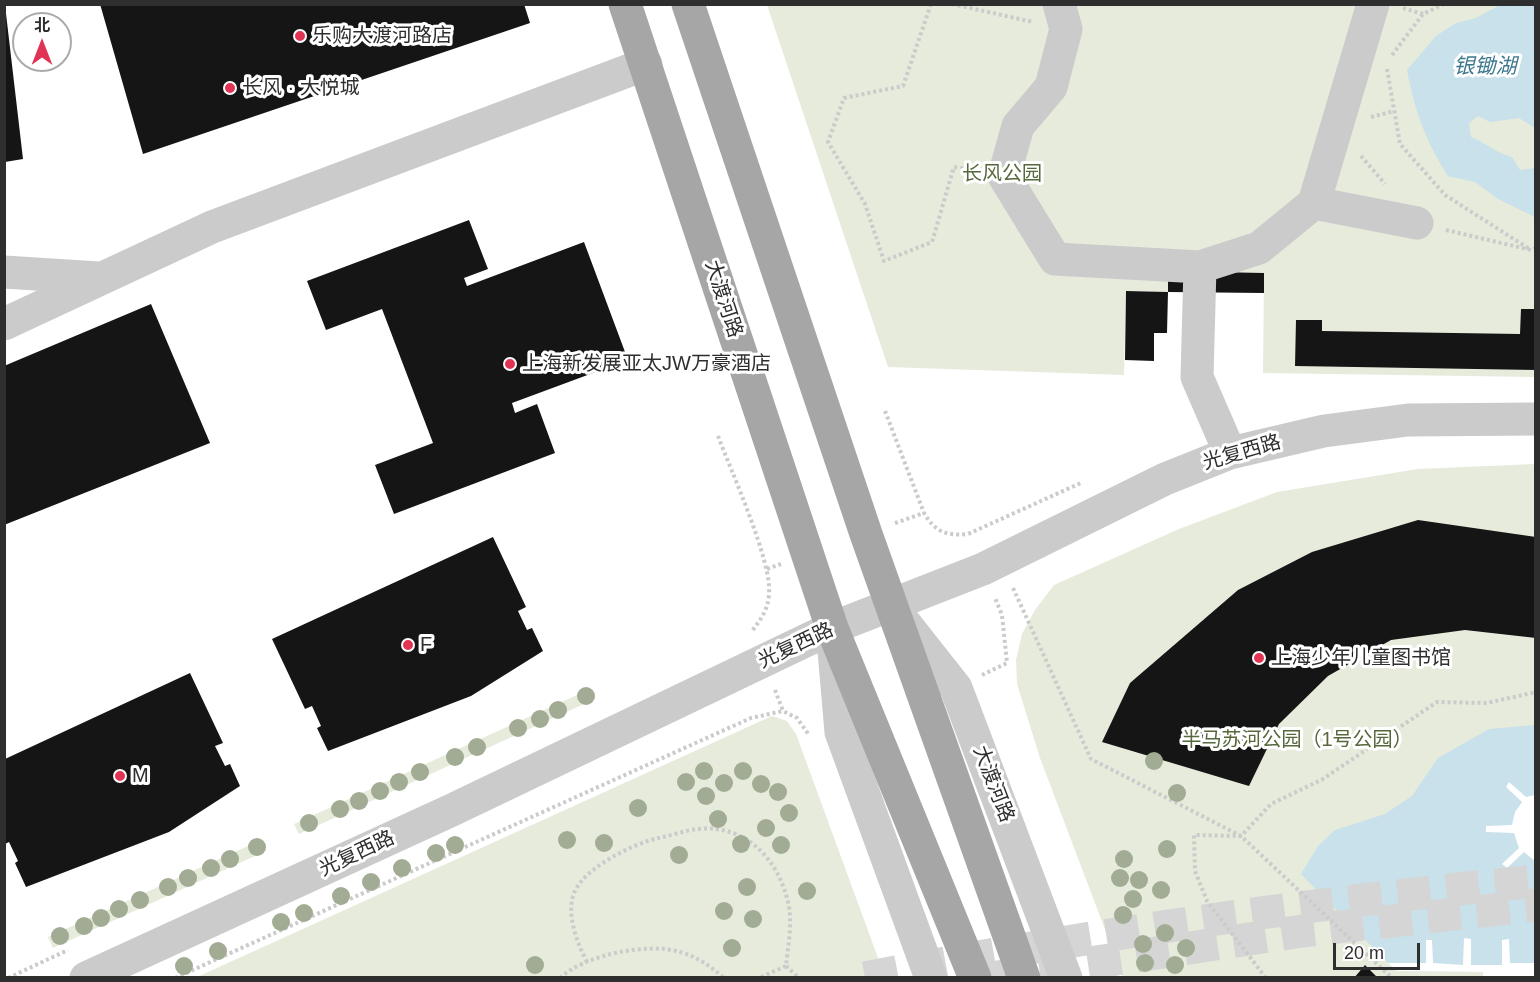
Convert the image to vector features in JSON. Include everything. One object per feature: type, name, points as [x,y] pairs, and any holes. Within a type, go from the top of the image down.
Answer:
[{"type":"main road","name":"大渡河路","points":[[625,4],[832,628],[975,978]]},
{"type":"main road","name":"大渡河路","points":[[688,4],[891,606],[1024,978]]},
{"type":"street","points":[[1063,17],[1051,87],[1018,126],[1004,176],[1055,259],[1200,267],[1259,248],[1314,203],[1373,4]]},
{"type":"street","points":[[4,324],[212,227],[646,64]]},
{"type":"street","points":[[1314,203],[1417,223]]},
{"type":"street","points":[[1200,267],[1197,378],[1230,453]]},
{"type":"street","points":[[4,272],[102,279]]},
{"type":"street","name":"光复西路","points":[[86,978],[452,810],[832,628],[1000,560],[1165,479],[1230,453],[1324,431],[1408,420],[1536,419]]},
{"type":"street","name":"大渡河路","points":[[891,606],[956,688],[1066,978]]},
{"type":"street","name":"大渡河路","points":[[832,628],[841,732],[931,978]]},
{"type":"path","points":[[931,4],[903,86],[844,98],[828,142],[866,204],[884,261],[932,243],[954,167],[1004,176]]},
{"type":"path","points":[[952,4],[1063,17]]},
{"type":"path","points":[[1392,4],[1423,14]]},
{"type":"path","points":[[1444,4],[1423,14],[1386,62],[1400,144],[1445,195],[1531,250]]},
{"type":"path","points":[[885,411],[924,513],[933,528],[949,536],[968,534],[1087,480]]},
{"type":"path","points":[[718,436],[767,569],[769,593],[765,614],[750,633]]},
{"type":"path","points":[[1000,560],[1091,759],[1241,836],[1392,978]]},
{"type":"path","points":[[1266,978],[1207,901],[1195,871],[1194,835],[1241,836],[1271,804],[1323,779],[1437,702],[1487,703],[1536,692]]},
{"type":"path","points":[[175,978],[751,718],[783,711]]},
{"type":"path","points":[[587,962],[574,932],[572,911],[575,891],[597,868],[628,847],[699,829],[724,831],[747,837],[778,873],[789,904],[786,966]]},
{"type":"path","points":[[8,978],[73,948]]},
{"type":"path","points":[[560,978],[568,970],[600,956],[641,950],[678,951],[706,962],[724,978]]},
{"type":"path","points":[[759,978],[786,966]]},
{"type":"path","points":[[786,966],[799,978]]},
{"type":"green space","name":"长风公园","points":[[767,5],[1535,5],[1535,377],[1263,373],[1264,273],[1169,271],[1168,292],[1126,291],[1124,375],[888,367]]},
{"type":"green space","name":"半马苏河公园（1号公园）","points":[[1535,464],[1535,977],[1123,977],[1040,758],[1017,684],[1016,660],[1022,634],[1035,610],[1054,585],[1179,529],[1277,492],[1418,469]]},
{"type":"green space","points":[[590,689],[595,699],[299,834],[294,824]]},
{"type":"green space","points":[[772,716],[787,721],[796,734],[885,977],[197,977]]},
{"type":"green space","points":[[261,840],[266,851],[53,948],[48,937]]},
{"type":"water","name":"银锄湖","points":[[1500,5],[1535,5],[1535,128],[1519,118],[1490,122],[1478,116],[1469,123],[1471,137],[1512,157],[1520,170],[1535,168],[1535,217],[1498,199],[1475,182],[1448,176],[1433,151],[1422,125],[1407,70],[1436,36],[1456,23],[1476,18]]},
{"type":"water","points":[[1535,725],[1535,977],[1483,977],[1483,972],[1396,971],[1301,874],[1318,846],[1335,830],[1385,814],[1412,796],[1438,758],[1489,729]]},
{"type":"pier","points":[[1509,782],[1526,797],[1535,795],[1536,862],[1524,852],[1507,868],[1502,864],[1519,848],[1514,833],[1486,832],[1486,826],[1512,825],[1515,812],[1522,802],[1506,787]]},
{"type":"pier","points":[[1464,938],[1471,939],[1471,965],[1502,965],[1502,940],[1509,939],[1510,963],[1535,963],[1535,977],[1483,977],[1483,972],[1396,971],[1388,963],[1426,963],[1426,940],[1432,940],[1433,963],[1463,965]]},
{"type":"building","name":"长风 · 大悦城","points":[[100,4],[524,4],[530,23],[143,154]]},
{"type":"building","points":[[5,5],[23,159],[5,162]]},
{"type":"building","name":"上海新发展亚太JW万豪酒店","points":[[469,220],[488,269],[464,278],[467,286],[584,242],[628,360],[512,403],[515,413],[537,404],[555,453],[394,514],[375,465],[433,443],[382,309],[326,330],[307,281]]},
{"type":"building","points":[[1168,271],[1264,273],[1264,293],[1168,292]]},
{"type":"building","points":[[1126,291],[1168,292],[1167,333],[1154,333],[1154,361],[1125,360]]},
{"type":"building","points":[[151,304],[210,443],[4,525],[4,366]]},
{"type":"building","points":[[1521,309],[1536,309],[1536,370],[1295,366],[1296,320],[1322,320],[1322,331],[1520,334]]},
{"type":"building","name":"上海少年儿童图书馆","points":[[1418,520],[1536,537],[1536,638],[1465,630],[1391,640],[1328,676],[1279,724],[1249,786],[1102,742],[1130,683],[1238,590],[1312,552]]},
{"type":"building","name":"F","points":[[493,537],[526,607],[518,611],[527,630],[532,628],[543,651],[471,696],[328,751],[317,728],[321,726],[312,706],[305,709],[272,639]]},
{"type":"building","name":"M","points":[[190,673],[223,743],[215,746],[225,766],[230,764],[240,786],[169,832],[26,887],[15,863],[18,861],[9,842],[5,844],[5,759]]},
{"type":"building","points":[[1365,965],[1378,978],[1354,978]]},
{"type":"tunnel","points":[[865,978],[1115,934],[1367,899],[1536,881]]},
{"type":"tunnel","points":[[991,978],[1302,931],[1536,905]]},
{"type":"place","name":"乐购大渡河路店","points":[[300,36]]},
{"type":"place","name":"长风 · 大悦城","points":[[230,88]]},
{"type":"place","name":"上海新发展亚太JW万豪酒店","points":[[510,364]]},
{"type":"place","name":"F","points":[[408,645]]},
{"type":"place","name":"上海少年儿童图书馆","points":[[1259,658]]},
{"type":"place","name":"M","points":[[120,776]]}]
